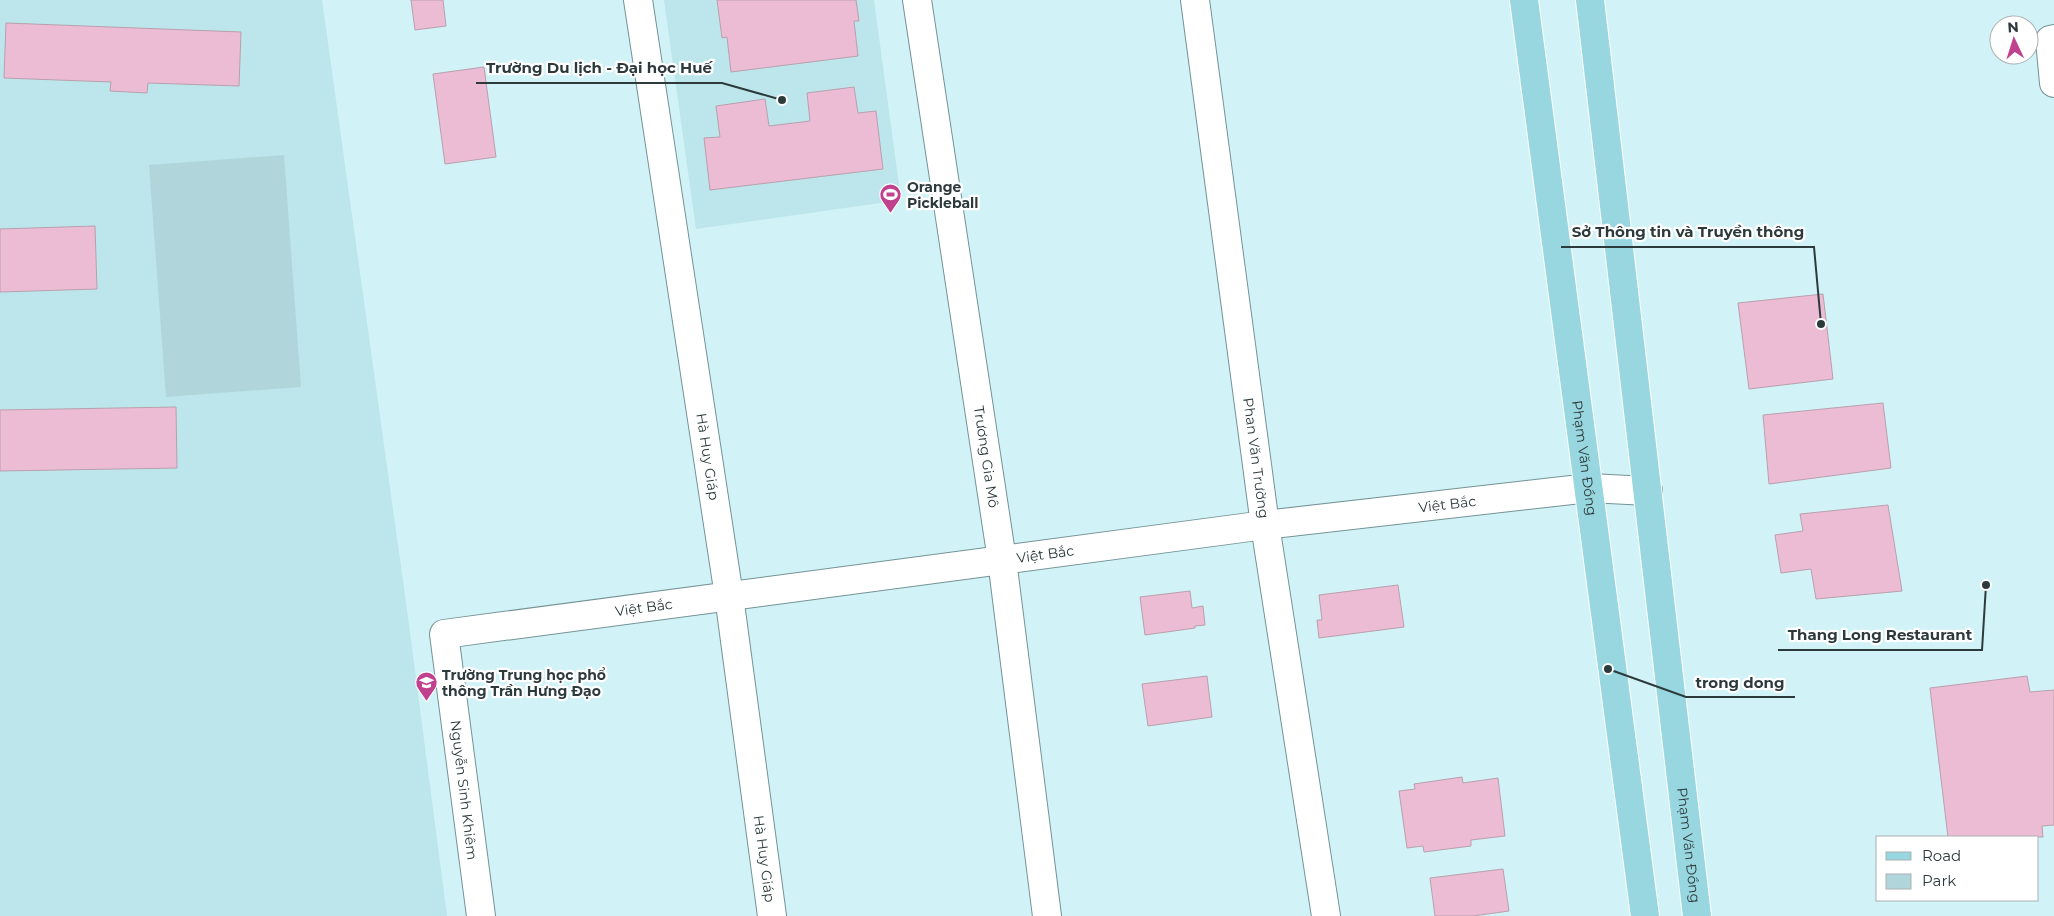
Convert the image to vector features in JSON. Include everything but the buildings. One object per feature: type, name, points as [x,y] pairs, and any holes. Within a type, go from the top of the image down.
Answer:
[{"type":"main road","name":"Phạm Văn Đồng","points":[[1524,0],[1645,916]]},
{"type":"main road","name":"Phạm Văn Đồng","points":[[1590,0],[1697,916]]},
{"type":"street","name":"Hà Huy Giáp","points":[[638,0],[729,596],[772,916]]},
{"type":"street","name":"Trương Gia Mô","points":[[917,0],[1002,560],[1047,916]]},
{"type":"street","name":"Phan Văn Trường","points":[[1195,0],[1265,525],[1326,916]]},
{"type":"street","points":[[2054,39],[2050,40],[2054,83]]},
{"type":"street","name":"Việt Bắc","points":[[444,634],[1265,525],[1589,488],[1648,491]]},
{"type":"street","name":"Nguyễn Sinh Khiêm","points":[[444,634],[481,916]]},
{"type":"shaded area","points":[[0,0],[322,0],[408,617],[447,916],[0,916]]},
{"type":"shaded area","points":[[664,0],[874,0],[901,200],[696,229]]},
{"type":"green space","points":[[284,155],[301,387],[166,397],[149,165]]},
{"type":"place","name":"Trường Du lịch - Đại học Huế","points":[[782,100]]},
{"type":"place","name":"Orange Pickleball","points":[[891,214]]},
{"type":"place","name":"Sở Thông tin và Truyền thông","points":[[1821,324]]},
{"type":"place","name":"Thang Long Restaurant","points":[[1986,585]]},
{"type":"place","name":"trong dong","points":[[1608,669]]},
{"type":"place","name":"Trường Trung học phổ thông Trần Hưng Đạo","points":[[426,702]]}]
